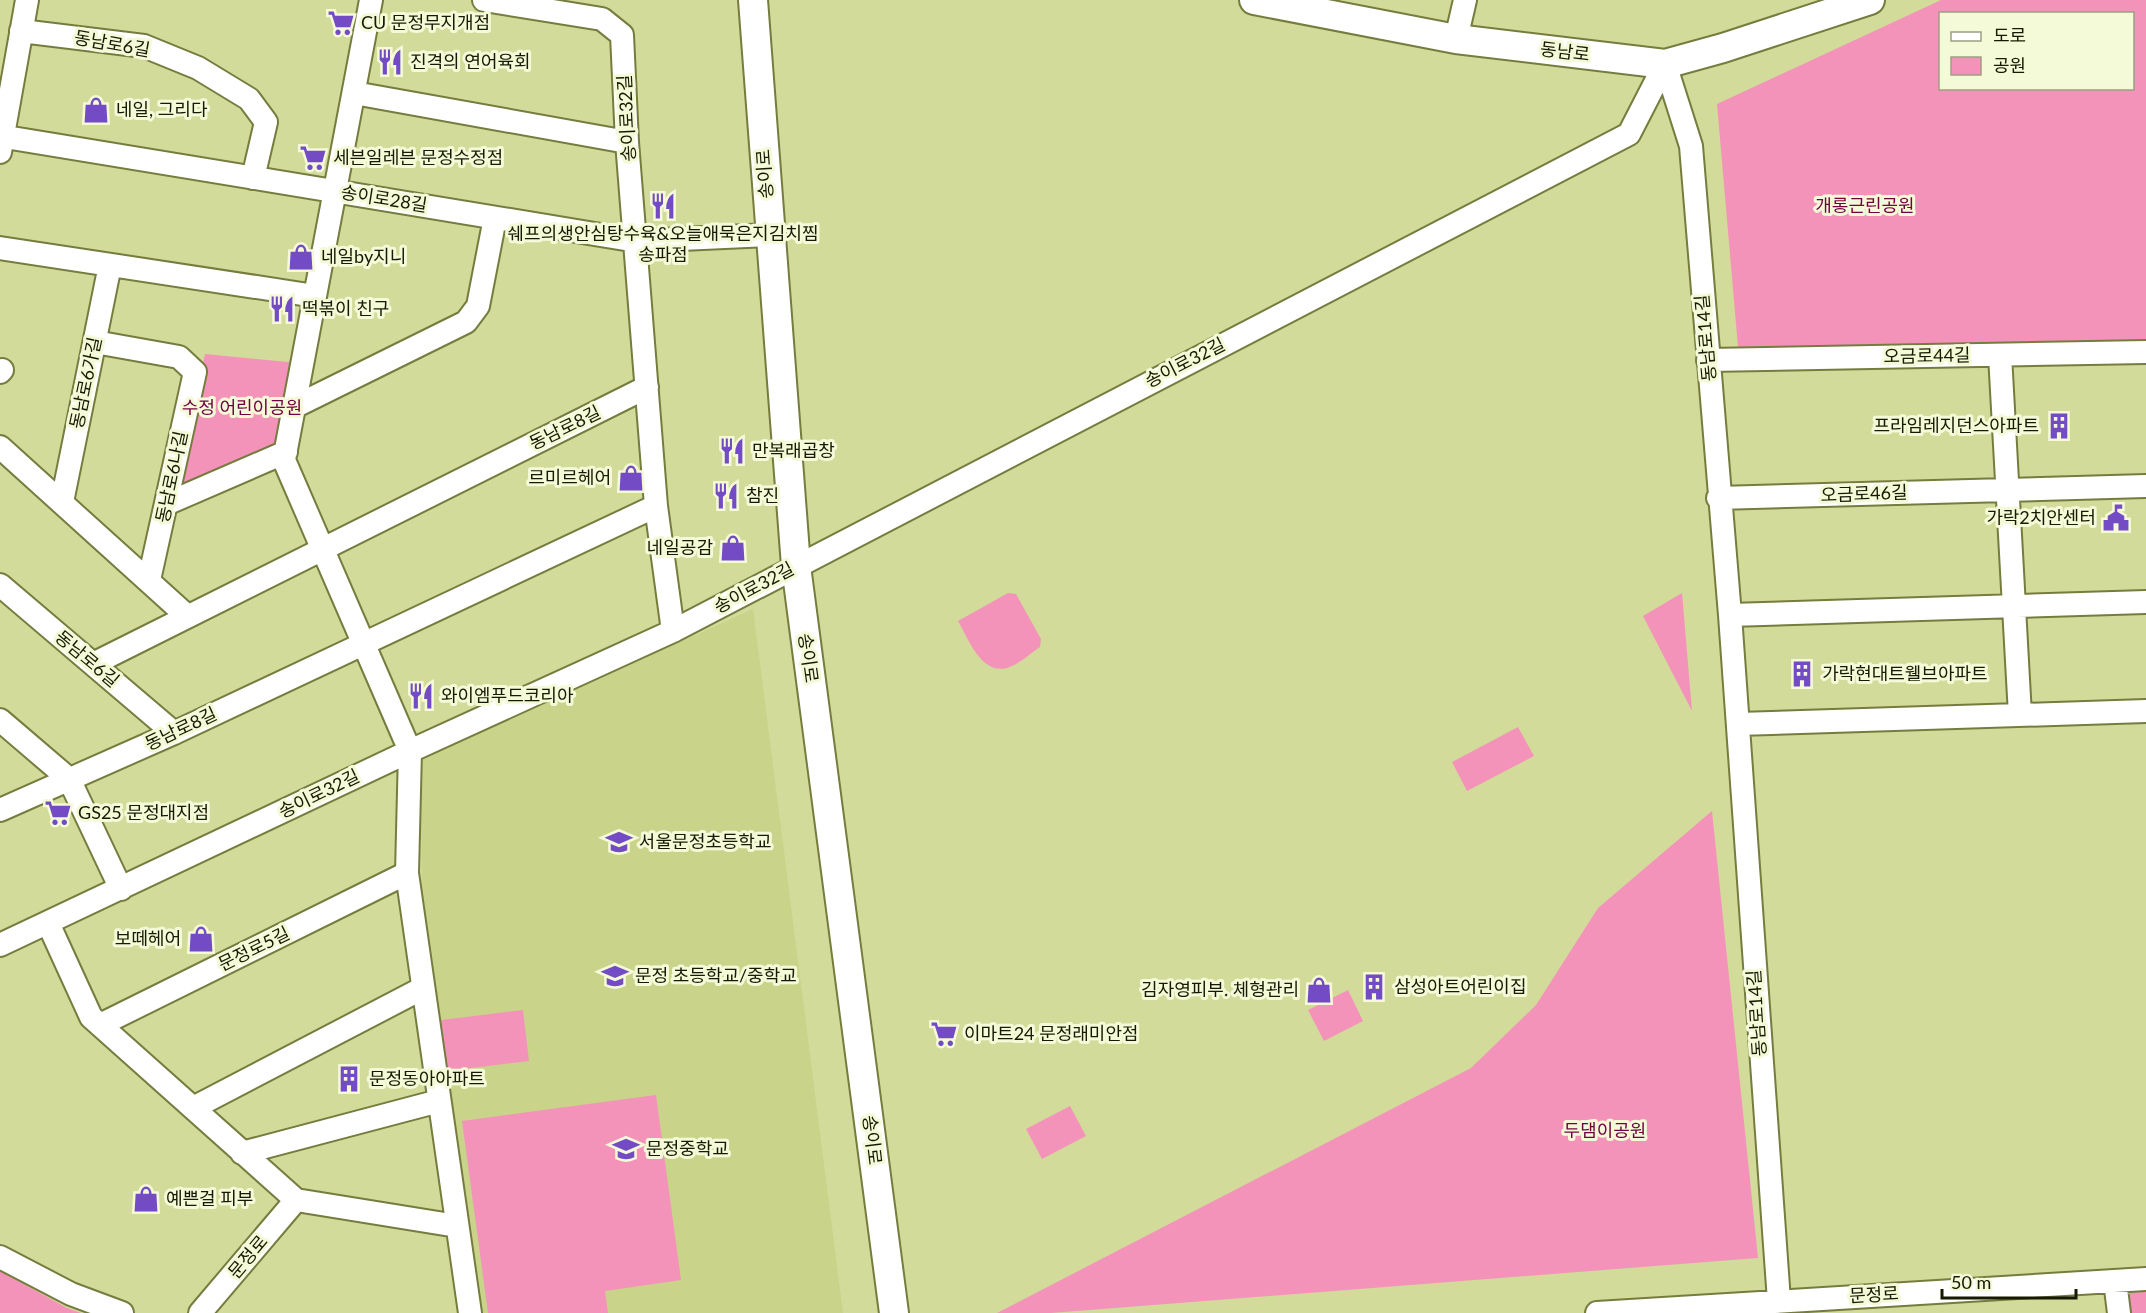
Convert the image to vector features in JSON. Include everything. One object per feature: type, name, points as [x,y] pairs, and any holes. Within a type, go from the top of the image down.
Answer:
[{"type":"main road","name":"송이로","points":[[753,0],[769,235],[796,566],[894,1313]]},
{"type":"main road","name":"동남로","points":[[1254,0],[1456,39],[1665,64],[1723,48],[1870,0]]},
{"type":"street","points":[[1,142],[27,0]]},
{"type":"street","points":[[371,0],[284,460],[362,645],[410,751],[408,873],[470,1313]]},
{"type":"street","name":"송이로32길","points":[[484,0],[602,19],[622,35],[627,142],[637,241],[656,506],[673,631]]},
{"type":"street","points":[[1456,39],[1465,0]]},
{"type":"street","name":"동남로6길","points":[[21,31],[144,46],[198,68],[249,99],[266,122],[253,178]]},
{"type":"street","name":"송이로32길","points":[[0,945],[410,751],[673,631],[1629,134],[1665,64]]},
{"type":"street","name":"동남로14길","points":[[1665,64],[1690,146],[1718,498],[1730,615],[1779,1300]]},
{"type":"street","points":[[354,93],[627,142]]},
{"type":"street","name":"송이로28길","points":[[1,142],[253,178],[637,241],[769,235]]},
{"type":"street","points":[[294,407],[466,322],[478,306],[495,218]]},
{"type":"street","points":[[0,248],[315,297]]},
{"type":"street","name":"동남로6가길","points":[[62,502],[110,265]]},
{"type":"street","name":"동남로6나길","points":[[95,342],[179,357],[195,372],[149,580]]},
{"type":"street","name":"오금로44길","points":[[1708,360],[2146,352]]},
{"type":"street","points":[[2000,355],[2020,715]]},
{"type":"street","name":"동남로8길","points":[[93,664],[647,387]]},
{"type":"street","points":[[0,447],[187,616]]},
{"type":"street","points":[[166,504],[286,452]]},
{"type":"street","name":"오금로46길","points":[[1718,498],[2146,486]]},
{"type":"street","name":"동남로8길","points":[[0,810],[174,733],[656,506]]},
{"type":"street","name":"동남로6길","points":[[0,585],[174,733]]},
{"type":"street","points":[[1730,615],[2146,602]]},
{"type":"street","points":[[1738,724],[2146,711]]},
{"type":"street","points":[[0,720],[69,779],[121,889]]},
{"type":"street","name":"문정로5길","points":[[100,1025],[408,873]]},
{"type":"street","points":[[48,923],[91,1017],[296,1200],[458,1226]]},
{"type":"street","points":[[193,1108],[423,988]]},
{"type":"street","points":[[243,1153],[439,1101]]},
{"type":"street","name":"문정로","points":[[200,1313],[296,1200]]},
{"type":"street","points":[[0,1257],[71,1294],[122,1313]]},
{"type":"street","name":"문정로","points":[[1597,1313],[2146,1279]]},
{"type":"street","points":[[2115,1281],[2119,1313]]},
{"type":"shaded area","name":"문정 초등학교/중학교","points":[[753,609],[843,1313],[483,1313],[439,1045],[422,908],[421,760]]},
{"type":"green space","name":"개롱근린공원","points":[[1941,0],[2146,0],[2146,340],[1738,347],[1717,104]]},
{"type":"green space","name":"수정 어린이공원","points":[[205,354],[298,363],[285,442],[176,490]]},
{"type":"green space","points":[[1008,593],[1016,594],[1041,639],[1040,647],[1016,664],[998,669],[983,661],[977,654],[958,621]]},
{"type":"green space","points":[[1682,593],[1692,711],[1643,616]]},
{"type":"green space","points":[[1518,727],[1534,756],[1467,791],[1452,762]]},
{"type":"green space","name":"두댐이공원","points":[[1712,811],[1758,1258],[1051,1313],[997,1313],[1471,1068],[1536,1005],[1598,908]]},
{"type":"green space","points":[[1348,990],[1363,1021],[1324,1041],[1308,1010]]},
{"type":"green space","points":[[523,1010],[529,1061],[447,1071],[441,1020]]},
{"type":"green space","points":[[656,1095],[681,1280],[605,1291],[608,1313],[488,1313],[462,1121]]},
{"type":"green space","points":[[1070,1106],[1086,1136],[1042,1159],[1026,1129]]},
{"type":"green space","points":[[0,1271],[67,1308],[81,1313],[0,1313]]},
{"type":"green space","points":[[2146,1288],[2146,1313],[2124,1313],[2122,1289]]},
{"type":"place","name":"CU 문정무지개점","points":[[341,23]]},
{"type":"place","name":"진격의 연어육회","points":[[390,62]]},
{"type":"place","name":"네일, 그리다","points":[[96,110]]},
{"type":"place","name":"세븐일레븐 문정수정점","points":[[313,158]]},
{"type":"place","name":"쉐프의생안심탕수육&오늘애묵은지김치찜 송파점","points":[[663,206]]},
{"type":"place","name":"네일by지니","points":[[301,257]]},
{"type":"place","name":"떡볶이 친구","points":[[282,309]]},
{"type":"place","name":"프라임레지던스아파트","points":[[2059,426]]},
{"type":"place","name":"만복래곱창","points":[[732,451]]},
{"type":"place","name":"르미르헤어","points":[[631,478]]},
{"type":"place","name":"참진","points":[[726,496]]},
{"type":"place","name":"가락2치안센터","points":[[2116,518]]},
{"type":"place","name":"네일공감","points":[[733,548]]},
{"type":"place","name":"가락현대트웰브아파트","points":[[1802,674]]},
{"type":"place","name":"와이엠푸드코리아","points":[[421,696]]},
{"type":"place","name":"GS25 문정대지점","points":[[58,813]]},
{"type":"place","name":"서울문정초등학교","points":[[619,842]]},
{"type":"place","name":"보떼헤어","points":[[201,939]]},
{"type":"place","name":"문정 초등학교/중학교","points":[[615,976]]},
{"type":"place","name":"삼성아트어린이집","points":[[1374,987]]},
{"type":"place","name":"김자영피부. 체형관리","points":[[1319,990]]},
{"type":"place","name":"이마트24 문정래미안점","points":[[944,1034]]},
{"type":"place","name":"문정동아아파트","points":[[349,1079]]},
{"type":"place","name":"문정중학교","points":[[626,1149]]},
{"type":"place","name":"예쁜걸 피부","points":[[146,1199]]}]
